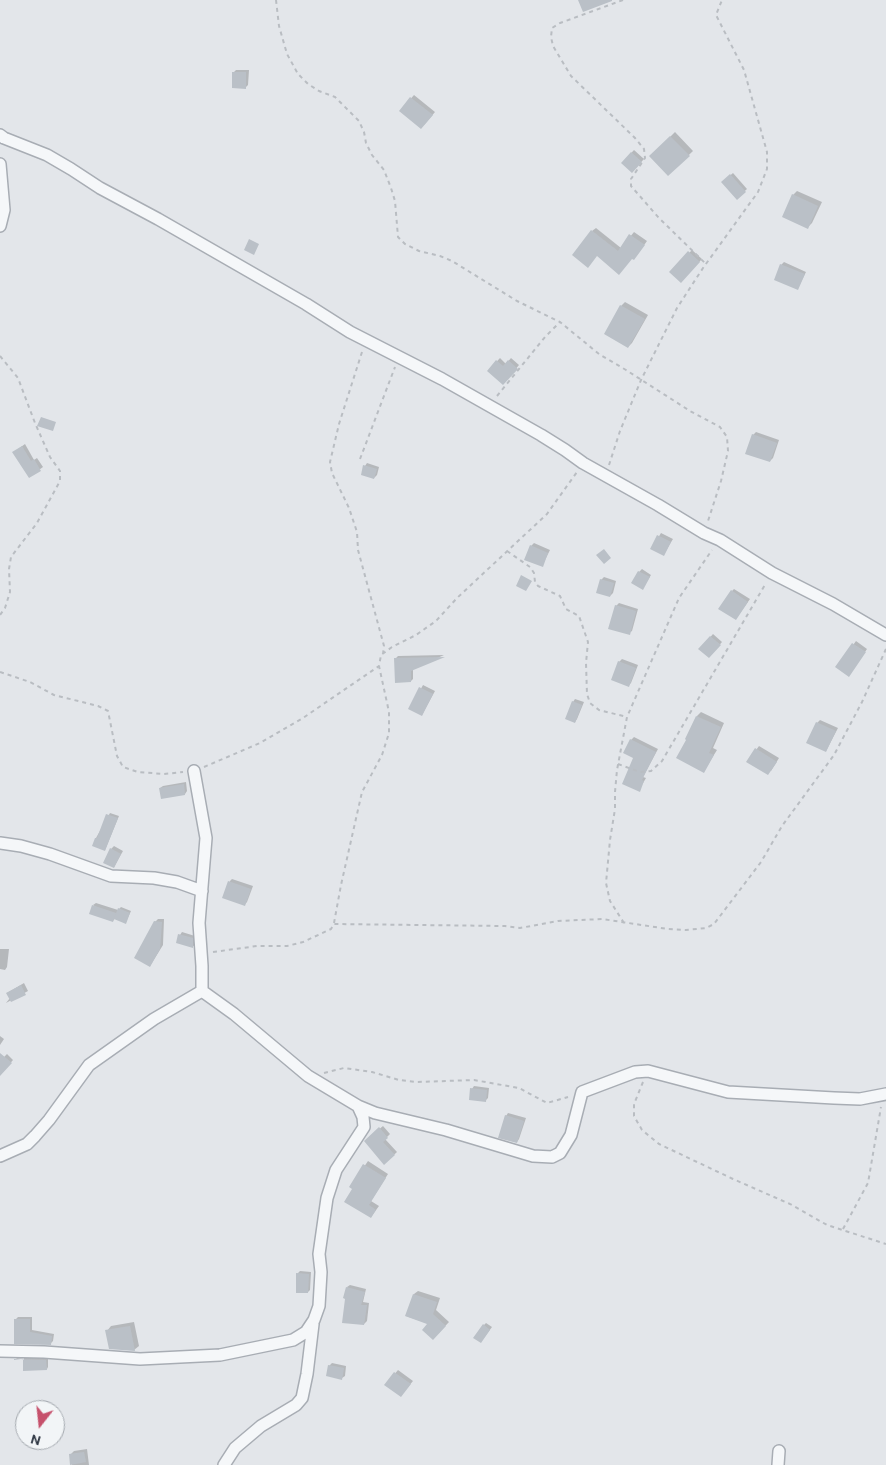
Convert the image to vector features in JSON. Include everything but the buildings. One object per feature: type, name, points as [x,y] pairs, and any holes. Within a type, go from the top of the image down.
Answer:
[{"type":"street","points":[[0,135],[55,160],[100,188],[158,219],[366,340],[490,406],[557,445],[583,463],[704,533],[720,540],[772,573],[833,604],[886,635]]},
{"type":"street","points":[[0,164],[4,210],[0,226]]},
{"type":"street","points":[[194,771],[206,838],[198,923],[202,991]]},
{"type":"street","points":[[0,843],[21,846],[50,854],[111,876],[154,878],[177,882],[202,891]]},
{"type":"street","points":[[202,991],[234,1014],[308,1076],[358,1106],[375,1113],[446,1130],[534,1156],[552,1156],[560,1153],[571,1135],[582,1092],[635,1072],[648,1071],[728,1092],[834,1098],[860,1098],[885,1094]]},
{"type":"street","points":[[0,1156],[16,1150],[35,1136],[89,1065],[154,1019],[202,991]]},
{"type":"street","points":[[224,1465],[235,1448],[261,1426],[296,1405],[302,1398],[308,1374],[314,1320],[319,1306],[321,1272],[319,1254],[327,1198],[336,1170],[364,1127],[363,1117],[358,1106]]},
{"type":"street","points":[[0,1351],[44,1352],[140,1359],[220,1355],[294,1340],[306,1332],[314,1320]]},
{"type":"street","points":[[778,1465],[779,1451]]},
{"type":"path","points":[[276,0],[279,26],[287,54],[298,74],[319,91],[335,97],[359,121],[366,143],[384,170],[391,188],[395,201],[398,237],[405,244],[419,251],[440,256],[458,264],[517,301],[560,322],[599,354],[720,428],[727,437],[728,451],[704,533]]},
{"type":"path","points":[[623,0],[560,23],[552,28],[553,46],[571,76],[644,149],[645,158],[631,179],[631,186],[659,218],[706,265]]},
{"type":"path","points":[[606,475],[620,432],[641,380],[677,308],[758,192],[767,169],[767,152],[744,70],[716,15],[722,0]]},
{"type":"path","points":[[490,406],[544,337],[560,322]]},
{"type":"path","points":[[366,340],[334,442],[330,462],[332,473],[349,508],[357,532],[358,550],[384,646],[384,654]]},
{"type":"path","points":[[0,356],[18,378],[50,457],[60,471],[60,481],[54,492],[36,523],[11,557],[9,569],[10,592],[5,608],[0,615]]},
{"type":"path","points":[[360,459],[399,358]]},
{"type":"path","points":[[200,953],[226,952],[257,946],[295,944],[330,929],[334,924],[362,792],[382,755],[389,733],[389,712],[379,666],[381,656],[392,647],[416,635],[436,621],[457,598],[547,514],[583,463]]},
{"type":"path","points":[[625,924],[610,901],[606,883],[618,764],[627,717],[679,598],[720,540]]},
{"type":"path","points":[[507,550],[530,568],[534,573],[535,582],[538,586],[560,596],[566,609],[579,616],[588,642],[586,663],[587,694],[590,703],[599,710],[627,717]]},
{"type":"path","points":[[618,764],[640,772],[651,772],[662,761],[772,573]]},
{"type":"path","points":[[334,924],[505,926],[520,928],[558,922],[608,920],[625,924],[686,930],[706,928],[714,924],[761,862],[782,826],[834,755],[862,702],[886,649]]},
{"type":"path","points":[[0,672],[30,682],[54,695],[98,706],[108,711],[117,756],[123,767],[138,772],[164,774],[194,771],[260,743],[302,718],[379,666]]},
{"type":"path","points":[[308,1076],[344,1068],[372,1072],[408,1081],[474,1080],[519,1088],[547,1103],[582,1092]]},
{"type":"path","points":[[648,1071],[638,1091],[634,1104],[634,1116],[642,1130],[659,1144],[790,1204],[827,1225],[886,1244]]},
{"type":"path","points":[[843,1230],[868,1183],[885,1094]]}]
